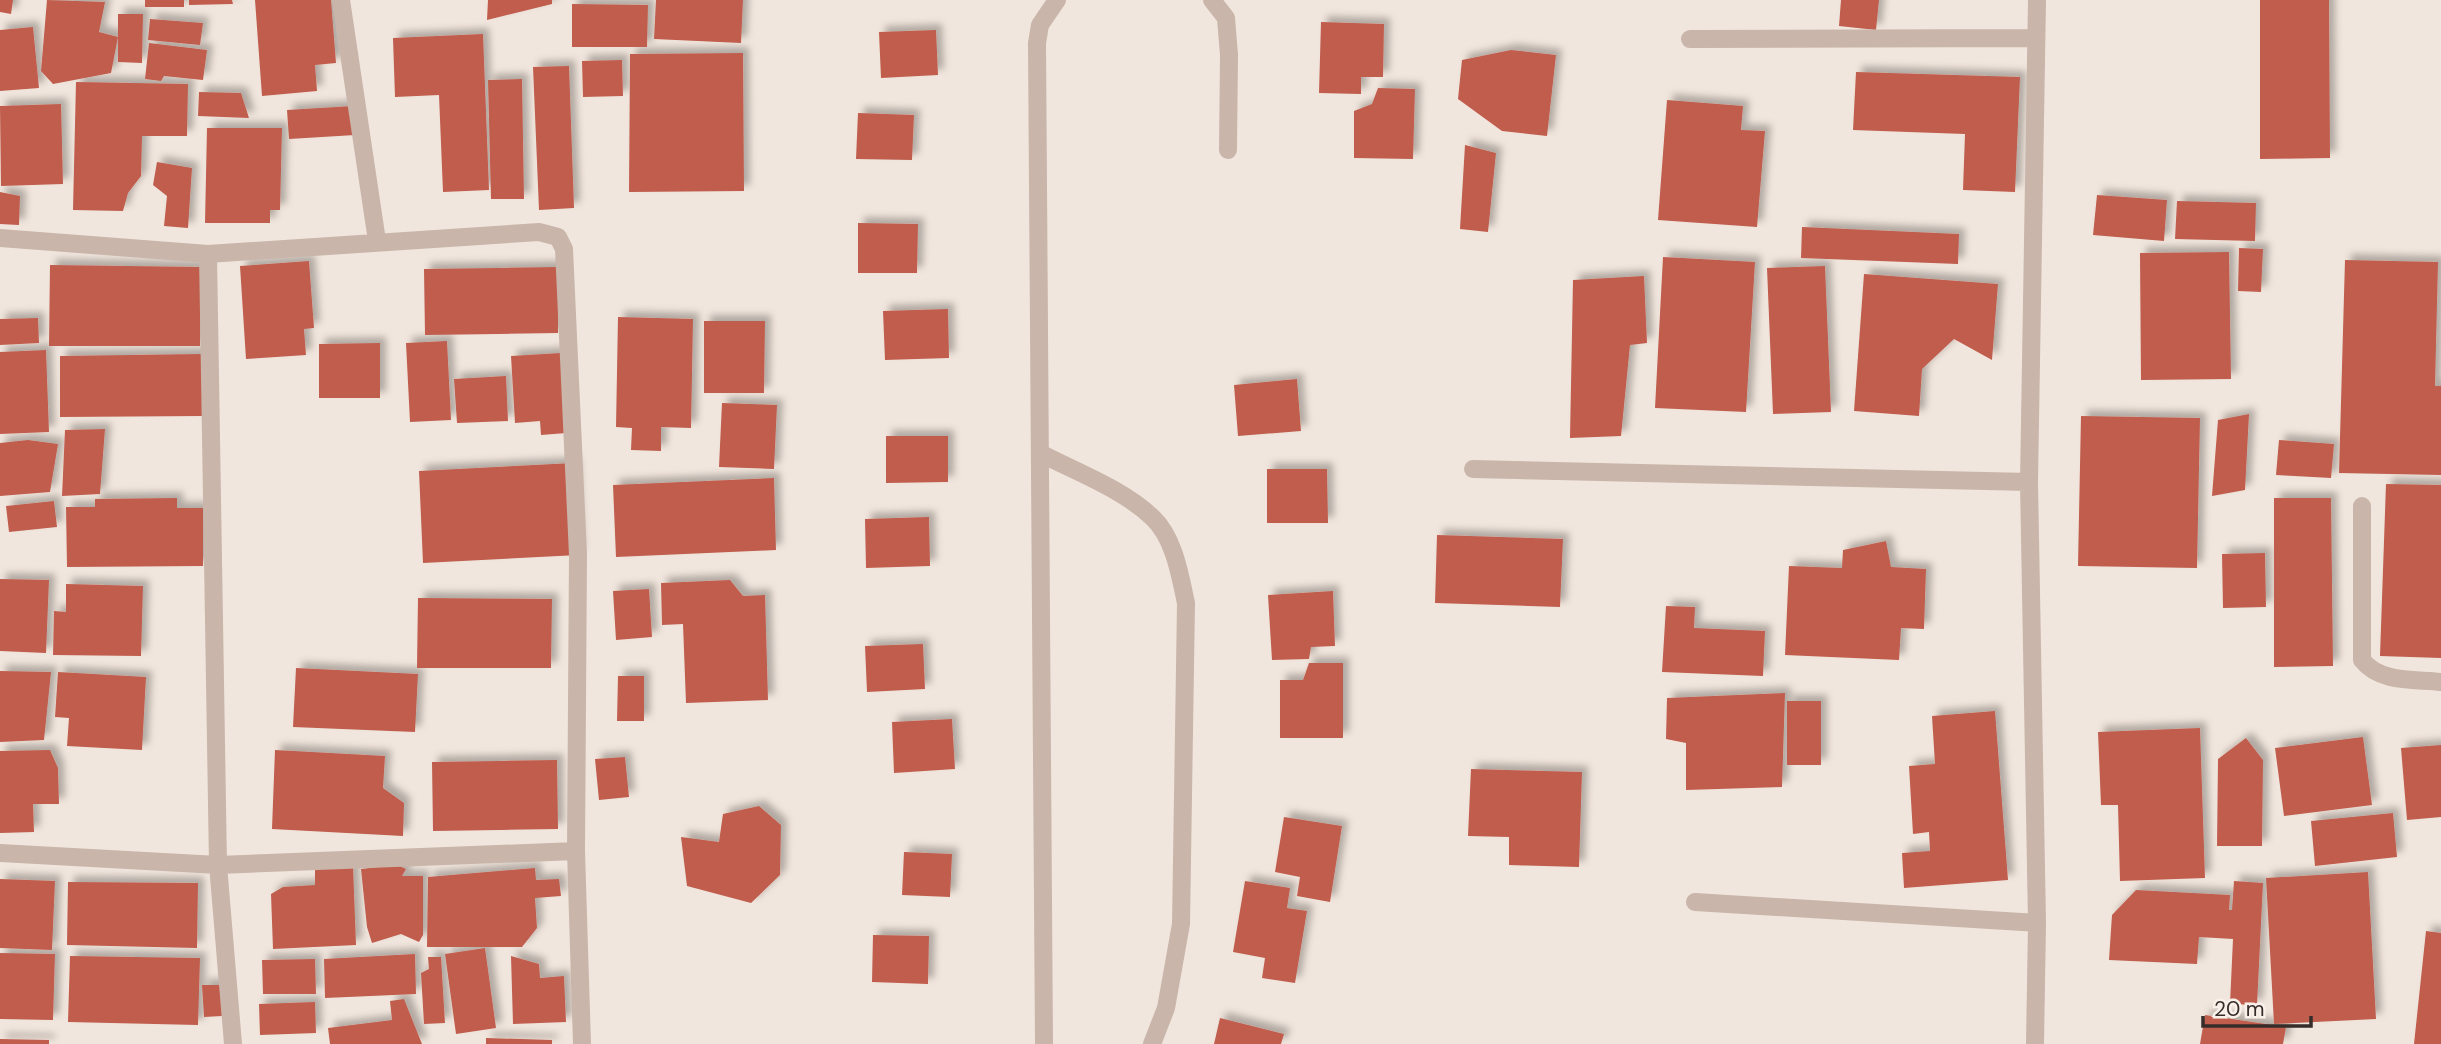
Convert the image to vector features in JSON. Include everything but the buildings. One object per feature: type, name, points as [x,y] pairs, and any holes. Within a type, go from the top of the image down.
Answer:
[{"type":"street","points":[[341,0],[377,241]]},
{"type":"street","points":[[1044,1044],[1037,43],[1040,25],[1058,0]]},
{"type":"street","points":[[1212,0],[1226,18],[1229,55],[1228,150]]},
{"type":"street","points":[[2035,1044],[2037,923],[2029,482],[2037,0]]},
{"type":"street","points":[[1690,38],[2036,38]]},
{"type":"street","points":[[0,238],[208,254],[539,232],[558,237],[564,249],[578,555],[576,850],[582,1044]]},
{"type":"street","points":[[208,254],[218,865],[233,1044]]},
{"type":"street","points":[[1040,453],[1127,499],[1155,519],[1176,558],[1186,603],[1181,924],[1166,1008],[1152,1044]]},
{"type":"street","points":[[1473,469],[2029,482]]},
{"type":"street","points":[[2362,506],[2362,660],[2371,671],[2387,676],[2441,682]]},
{"type":"street","points":[[0,853],[218,865],[576,850]]},
{"type":"street","points":[[1695,902],[2037,923]]}]
